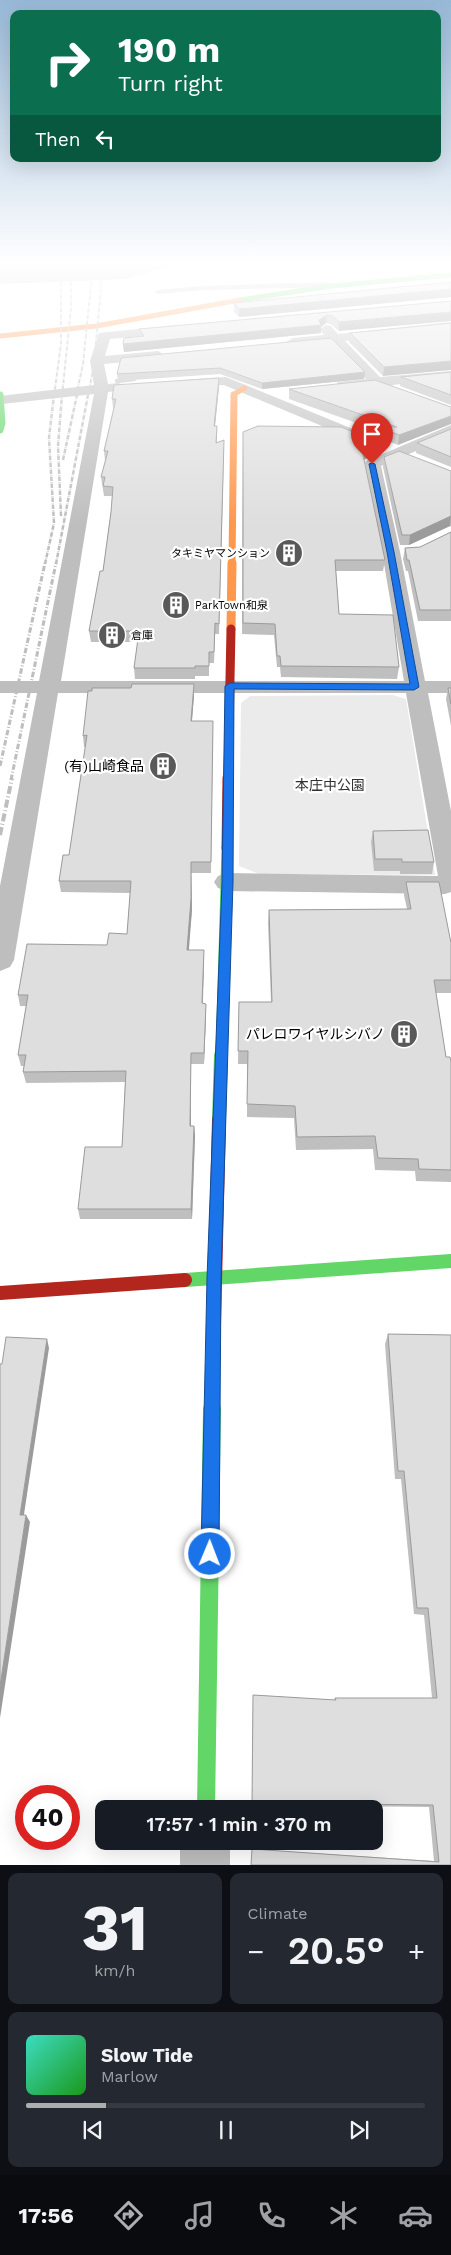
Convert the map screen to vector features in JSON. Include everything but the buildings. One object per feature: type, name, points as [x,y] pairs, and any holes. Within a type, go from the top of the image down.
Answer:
[{"type":"street","points":[[0,960],[102,388],[97,362],[100,352]]},
{"type":"street","points":[[347,352],[383,387],[400,393]]},
{"type":"street","points":[[97,362],[176,354]]},
{"type":"street","points":[[328,387],[451,375]]},
{"type":"street","points":[[169,384],[226,381],[406,457]]},
{"type":"street","points":[[0,430],[2,423],[1,398],[131,387]]},
{"type":"street","points":[[206,1800],[214,1278],[227,882],[234,394],[244,388]]},
{"type":"street","points":[[260,395],[289,392]]},
{"type":"street","points":[[451,430],[406,457],[372,464],[451,878]]},
{"type":"street","points":[[390,552],[412,552]]},
{"type":"street","points":[[0,687],[451,687]]},
{"type":"street","points":[[227,882],[451,885]]},
{"type":"street","points":[[0,1293],[451,1261]]},
{"type":"street","points":[[205,1850],[205,1865]]},
{"type":"green space","name":"本庄中公園","points":[[393,695],[406,699],[435,875],[259,874],[239,866],[241,703],[250,696]]},
{"type":"waterway","points":[[117,381],[134,379]]},
{"type":"railway","points":[[54,396],[60,352]]},
{"type":"railway","points":[[62,396],[66,352]]},
{"type":"railway","points":[[76,396],[84,352]]},
{"type":"railway","points":[[88,396],[95,352]]},
{"type":"railway","points":[[45,564],[54,523],[49,438],[54,395]]},
{"type":"railway","points":[[61,516],[58,446],[62,395]]},
{"type":"railway","points":[[63,460],[77,395]]},
{"type":"railway","points":[[56,564],[88,395]]},
{"type":"railway","points":[[0,766],[45,563]]},
{"type":"railway","points":[[11,780],[56,563]]},
{"type":"railway","points":[[0,835],[12,778]]},
{"type":"traffic: fast","points":[[0,395],[2,423],[0,430]]},
{"type":"traffic: fast","points":[[219,1120],[227,848]]},
{"type":"traffic: fast","points":[[185,1280],[451,1261]]},
{"type":"traffic: fast","points":[[206,1800],[212,1405]]},
{"type":"traffic: slow","points":[[231,629],[234,394],[245,388]]},
{"type":"traffic: jam","points":[[227,848],[231,629]]},
{"type":"traffic: jam","points":[[212,1405],[219,1120]]},
{"type":"traffic: jam","points":[[0,1293],[185,1280]]},
{"type":"place","name":"タキミヤマンション","points":[[289,553]]},
{"type":"place","name":"ParkTown和泉","points":[[176,605]]},
{"type":"place","name":"倉庫","points":[[112,635]]},
{"type":"place","name":"(有)山崎食品","points":[[163,766]]},
{"type":"place","name":"パレロワイヤルシバノ","points":[[404,1034]]},
{"type":"route","points":[[210,1554],[214,1278],[227,882],[230,686],[414,687],[372,464]]}]
